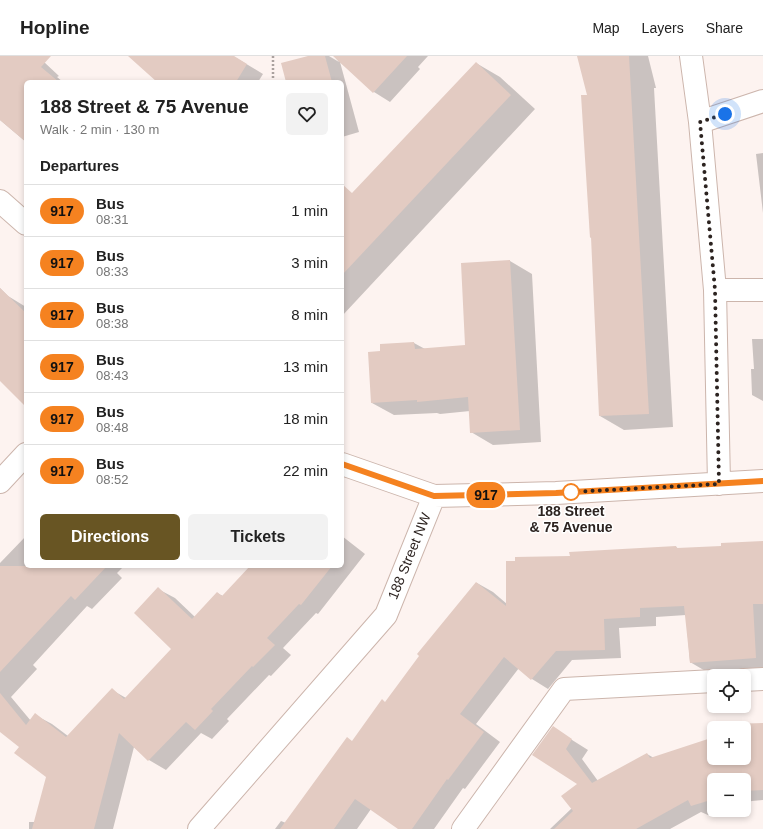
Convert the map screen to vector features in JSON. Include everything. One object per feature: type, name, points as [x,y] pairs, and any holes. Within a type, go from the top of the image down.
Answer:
[{"type":"street","points":[[691,56],[700,122],[715,290],[719,484]]},
{"type":"street","points":[[700,122],[763,101]]},
{"type":"street","points":[[0,201],[24,222]]},
{"type":"street","points":[[715,290],[763,290]]},
{"type":"street","points":[[0,482],[24,456]]},
{"type":"street","points":[[344,465],[434,496]]},
{"type":"street","name":"188 Street NW","points":[[199,829],[386,615],[434,496],[556,493],[763,481]]},
{"type":"street","points":[[751,680],[763,679]]},
{"type":"street","points":[[463,829],[564,689],[707,681]]},
{"type":"path","points":[[273,56],[273,80]]},
{"type":"building","points":[[0,56],[51,56],[41,67],[57,80],[24,80],[24,140],[0,120]]},
{"type":"building","points":[[128,56],[234,56],[247,64],[237,80],[155,80]]},
{"type":"building","points":[[308,56],[325,56],[331,80],[285,80],[281,63]]},
{"type":"building","points":[[333,56],[407,56],[373,93]]},
{"type":"building","points":[[577,56],[629,56],[649,414],[599,416],[591,237],[590,238],[581,95],[587,95]]},
{"type":"building","points":[[476,62],[511,95],[344,273],[344,186],[352,193]]},
{"type":"building","points":[[510,260],[520,430],[470,433],[468,397],[417,402],[417,400],[371,403],[368,352],[380,351],[380,344],[414,342],[415,349],[465,345],[461,263]]},
{"type":"building","points":[[0,288],[24,311],[24,405],[0,381]]},
{"type":"building","points":[[763,541],[763,604],[753,604],[756,658],[690,663],[684,606],[640,608],[640,617],[604,619],[605,650],[556,651],[531,680],[504,657],[460,714],[484,732],[448,780],[447,779],[412,829],[398,829],[355,799],[334,829],[280,829],[347,737],[352,741],[382,699],[385,702],[419,656],[417,654],[476,582],[506,606],[506,561],[515,561],[515,557],[570,556],[569,552],[676,546],[677,548],[721,546],[721,543]]},
{"type":"building","points":[[0,566],[24,566],[24,568],[105,568],[75,600],[71,596],[0,672]]},
{"type":"building","points":[[248,568],[330,568],[301,605],[299,604],[267,638],[275,645],[253,667],[252,666],[211,709],[213,711],[195,730],[186,722],[148,761],[119,733],[94,829],[32,829],[46,777],[14,753],[19,747],[0,732],[0,693],[26,725],[35,713],[66,737],[112,688],[124,699],[171,649],[134,613],[158,587],[192,619],[217,592],[222,596]]},
{"type":"building","points":[[751,723],[763,723],[763,790],[751,791],[751,773],[707,773],[707,801],[691,806],[688,800],[636,829],[554,829],[573,811],[561,796],[577,784],[532,755],[553,726],[572,739],[566,749],[592,783],[647,753],[650,758],[707,739],[707,765],[751,765]]},
{"type":"bus line","name":"917","points":[[344,465],[434,496],[556,493],[763,481]]},
{"type":"place","name":"188 Street & 75 Avenue","points":[[571,492]]},
{"type":"route","points":[[571,492],[719,484],[715,290],[700,122],[725,114]]}]
